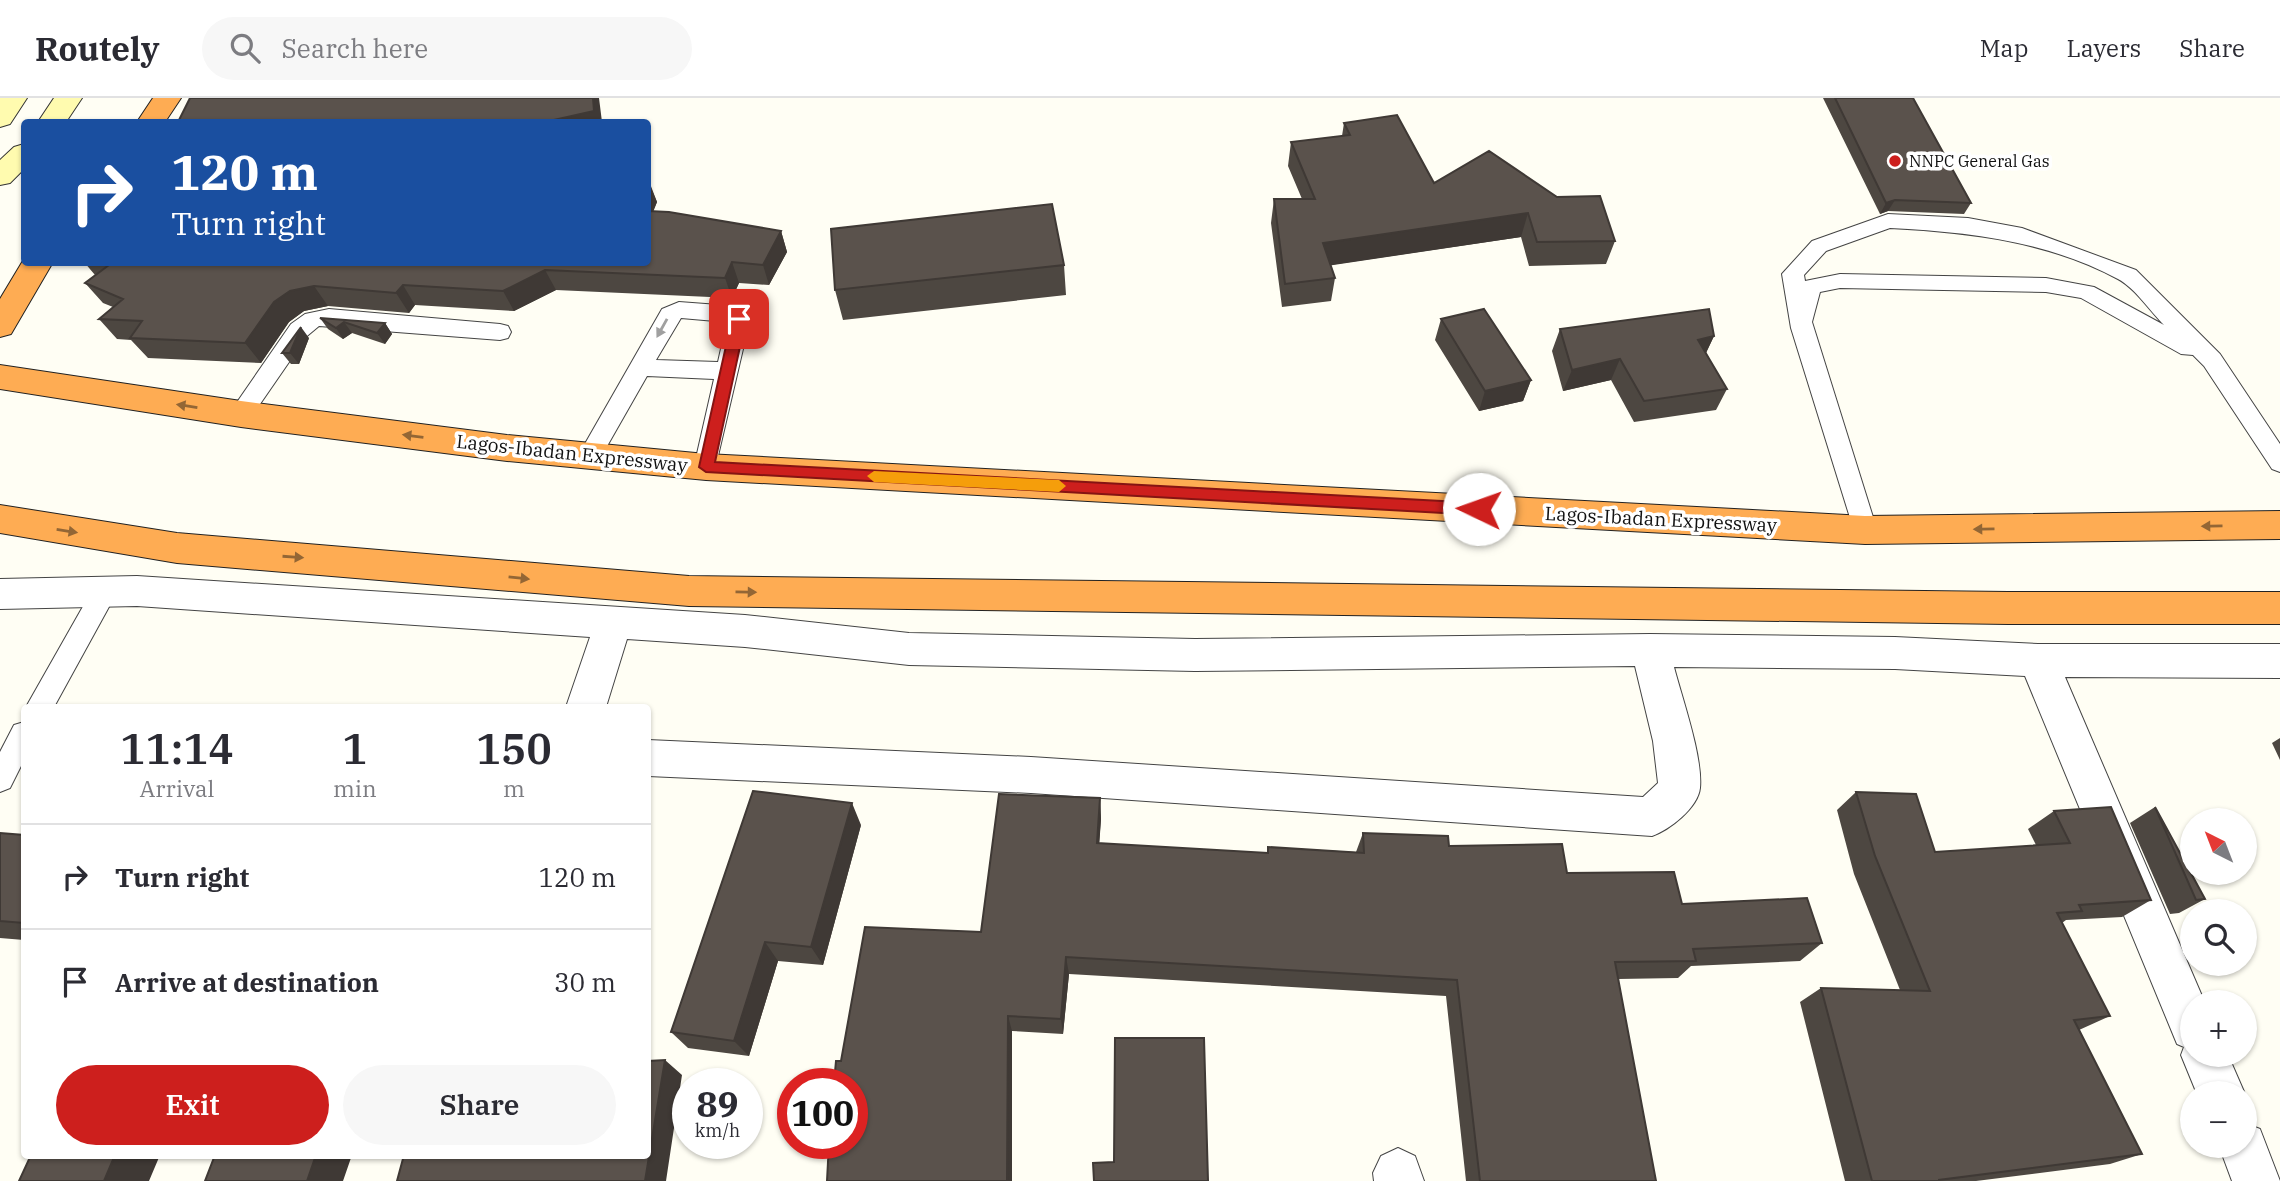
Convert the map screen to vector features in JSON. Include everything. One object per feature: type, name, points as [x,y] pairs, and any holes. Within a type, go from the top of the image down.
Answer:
[{"type":"highway","points":[[153,119],[167,98]]},
{"type":"highway","points":[[0,283],[34,266]]},
{"type":"highway","points":[[0,326],[34,266]]},
{"type":"highway","name":"Lagos-Ibadan Expressway","points":[[0,377],[241,414],[590,456],[706,467],[1865,530],[2280,525]]},
{"type":"highway","points":[[0,519],[177,548],[689,591],[2008,608],[2280,608]]},
{"type":"main road","points":[[0,118],[13,98]]},
{"type":"main road","points":[[54,119],[68,98]]},
{"type":"main road","points":[[0,176],[21,156]]},
{"type":"street","points":[[0,594],[103,594],[137,591],[745,631],[936,650],[1195,655],[1650,650],[1895,653],[2038,660],[2280,662]]},
{"type":"street","points":[[587,704],[613,624]]},
{"type":"street","points":[[651,758],[1031,775],[1652,817],[1679,789],[1673,741],[1650,650]]},
{"type":"street","points":[[2038,660],[2180,997]]},
{"type":"street","points":[[2248,1158],[2257,1181]]},
{"type":"lane","points":[[1865,530],[1802,328],[1793,274],[1819,246],[1888,221],[1968,225],[2022,235],[2128,275],[2211,360],[2280,463]]},
{"type":"lane","points":[[1802,328],[1810,287],[1840,281],[2046,285],[2086,292],[2211,360]]},
{"type":"lane","points":[[590,456],[670,314],[679,310],[732,314],[739,319],[725,371],[706,467]]},
{"type":"lane","points":[[241,414],[299,330],[313,319],[329,317],[500,332]]},
{"type":"lane","points":[[639,367],[725,371]]},
{"type":"lane","points":[[42,704],[103,594]]},
{"type":"lane","points":[[0,779],[21,740]]},
{"type":"building","points":[[190,98],[593,98],[594,111],[558,119],[180,119]]},
{"type":"building","name":"NNPC General Gas","points":[[1835,98],[1913,98],[1971,203],[1895,200],[1886,203]]},
{"type":"building","points":[[1397,115],[1434,183],[1489,151],[1557,197],[1600,196],[1615,241],[1537,242],[1528,213],[1323,243],[1335,278],[1285,284],[1274,199],[1315,199],[1291,142],[1350,135],[1344,123]]},
{"type":"building","points":[[1052,204],[1064,265],[835,290],[831,229]]},
{"type":"building","points":[[651,211],[781,231],[763,265],[732,262],[725,278],[545,270],[503,291],[403,285],[396,293],[314,286],[290,291],[274,302],[245,343],[130,338],[142,321],[99,319],[123,299],[85,283],[108,266],[651,266]]},
{"type":"building","points":[[1484,309],[1531,380],[1485,391],[1441,319]]},
{"type":"building","points":[[1709,309],[1714,336],[1698,340],[1727,389],[1644,401],[1620,359],[1572,370],[1560,329]]},
{"type":"building","points":[[320,318],[385,323],[377,333],[344,322],[336,328]]},
{"type":"building","points":[[301,327],[290,353],[282,353]]},
{"type":"building","points":[[753,791],[852,803],[811,947],[765,942],[734,1041],[671,1032]]},
{"type":"building","points":[[1856,792],[1916,794],[1935,852],[2070,843],[2054,811],[2111,807],[2151,900],[2079,905],[2082,911],[2057,913],[2110,1016],[2074,1020],[2142,1154],[1939,1181],[1872,1181],[1821,988],[1930,991],[1875,856]]},
{"type":"building","points":[[999,794],[1100,798],[1097,843],[1268,853],[1268,847],[1364,853],[1363,833],[1448,836],[1449,846],[1562,844],[1567,873],[1674,872],[1682,904],[1807,898],[1822,943],[1693,949],[1696,961],[1615,962],[1656,1181],[1480,1181],[1457,980],[1066,957],[1061,1019],[1008,1016],[1007,1181],[827,1181],[828,1159],[868,1159],[868,1068],[835,1068],[836,1061],[841,1061],[865,927],[981,932]]},
{"type":"building","points":[[2155,807],[2180,853],[2180,864]]},
{"type":"building","points":[[0,833],[21,835],[21,923],[0,921]]},
{"type":"building","points":[[2190,886],[2198,886],[2205,899],[2196,899]]},
{"type":"building","points":[[1115,1038],[1204,1038],[1208,1181],[1094,1181],[1093,1163],[1114,1162]]},
{"type":"building","points":[[665,1060],[651,1145],[651,1061]]},
{"type":"building","points":[[29,1159],[113,1159],[104,1181],[19,1181]]},
{"type":"building","points":[[213,1159],[315,1159],[307,1181],[205,1181]]},
{"type":"building","points":[[403,1159],[649,1159],[645,1181],[397,1181]]},
{"type":"slow traffic","points":[[874,476],[1059,486]]},
{"type":"place","name":"NNPC General Gas","points":[[1895,161]]},
{"type":"route","points":[[739,319],[725,371],[706,467],[1479,509]]}]
